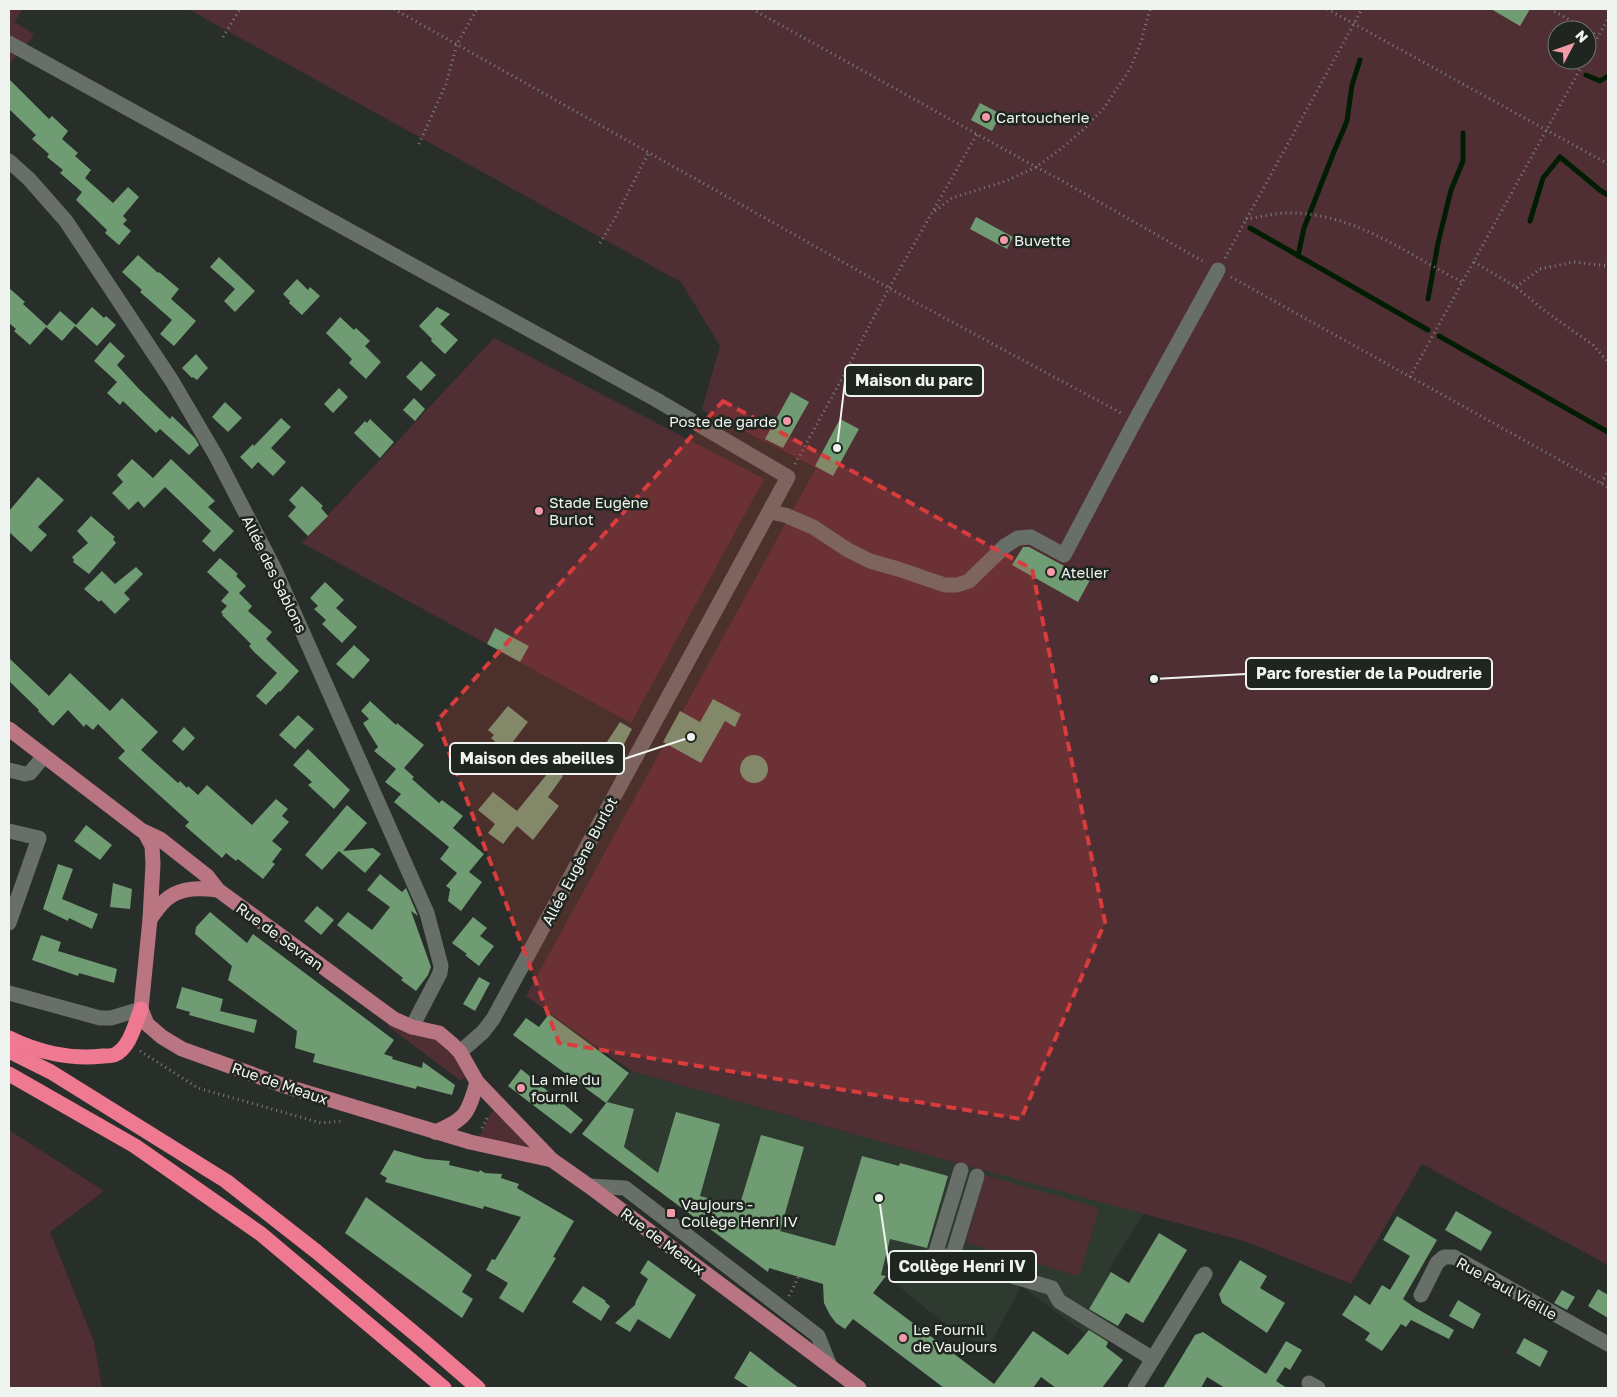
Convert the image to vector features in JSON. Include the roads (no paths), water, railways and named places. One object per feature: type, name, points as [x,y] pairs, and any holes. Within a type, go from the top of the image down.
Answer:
[{"type":"highway","points":[[9,1038],[25,1046],[58,1055],[92,1058],[114,1055],[128,1043],[141,1010]]},
{"type":"highway","points":[[9,1051],[51,1072],[226,1181],[317,1252],[478,1388]]},
{"type":"highway","points":[[9,1074],[135,1146],[261,1234],[444,1388]]},
{"type":"main road","name":"Rue de Sevran","points":[[9,729],[145,833],[160,839],[208,876],[218,890],[394,1019],[412,1027],[439,1033],[460,1052],[477,1082]]},
{"type":"main road","points":[[141,1010],[154,864],[152,846],[145,833]]},
{"type":"main road","points":[[150,919],[168,898],[186,889],[204,888],[218,890]]},
{"type":"main road","name":"Rue de Meaux","points":[[141,1010],[147,1024],[182,1049],[285,1086],[435,1132],[470,1142],[552,1160]]},
{"type":"main road","points":[[435,1132],[456,1124],[464,1116],[470,1105],[477,1082]]},
{"type":"main road","name":"Rue de Meaux","points":[[477,1082],[552,1160],[830,1366],[858,1384]]},
{"type":"street","name":"Allée Eugène Burlot","points":[[9,43],[655,400],[788,477],[493,1018],[483,1032],[460,1052]]},
{"type":"street","name":"Allée des Sablons","points":[[9,161],[29,179],[66,221],[172,380],[275,570],[426,913],[441,966],[440,973],[412,1027]]},
{"type":"street","points":[[769,512],[785,515],[813,527],[848,550],[870,561],[945,585],[957,586],[969,581],[1005,546],[1018,538],[1031,537],[1064,555],[1218,270]]},
{"type":"street","points":[[9,770],[25,774],[30,773],[44,756]]},
{"type":"street","points":[[9,832],[39,838],[9,923]]},
{"type":"street","points":[[9,993],[100,1018],[111,1018],[141,1010]]},
{"type":"street","points":[[935,1256],[961,1170]]},
{"type":"street","points":[[952,1258],[977,1176]]},
{"type":"street","points":[[589,1186],[625,1188],[818,1336],[830,1366]]},
{"type":"street","points":[[909,1271],[929,1256],[952,1258],[1052,1288],[1059,1301],[1152,1359]]},
{"type":"street","name":"Rue Paul Vieille","points":[[1421,1295],[1437,1263],[1444,1257],[1454,1257],[1608,1344]]},
{"type":"street","points":[[1135,1388],[1205,1274]]},
{"type":"waterway","points":[[1298,256],[1304,228],[1347,121],[1352,85],[1360,60]]},
{"type":"waterway","points":[[1586,75],[1600,81],[1608,76]]},
{"type":"waterway","points":[[1428,299],[1438,243],[1451,190],[1463,161],[1463,133]]},
{"type":"waterway","points":[[1530,221],[1543,178],[1560,157],[1608,195]]},
{"type":"waterway","points":[[1250,228],[1428,330]]},
{"type":"waterway","points":[[1439,336],[1608,432]]},
{"type":"place","name":"Cartoucherie","points":[[986,117]]},
{"type":"place","name":"Buvette","points":[[1004,240]]},
{"type":"place","name":"Poste de garde","points":[[787,421]]},
{"type":"place","name":"Maison du parc","points":[[837,448]]},
{"type":"place","name":"Stade Eugène Burlot","points":[[539,511]]},
{"type":"place","name":"Atelier","points":[[1051,572]]},
{"type":"place","name":"Parc forestier de la Poudrerie","points":[[1154,679]]},
{"type":"place","name":"Maison des abeilles","points":[[691,737]]},
{"type":"place","name":"La mie du fournil","points":[[521,1088]]},
{"type":"place","name":"Collège Henri IV","points":[[879,1198]]},
{"type":"place","name":"Vaujours - Collège Henri IV","points":[[671,1213]]},
{"type":"place","name":"Le Fournil de Vaujours","points":[[903,1338]]}]
